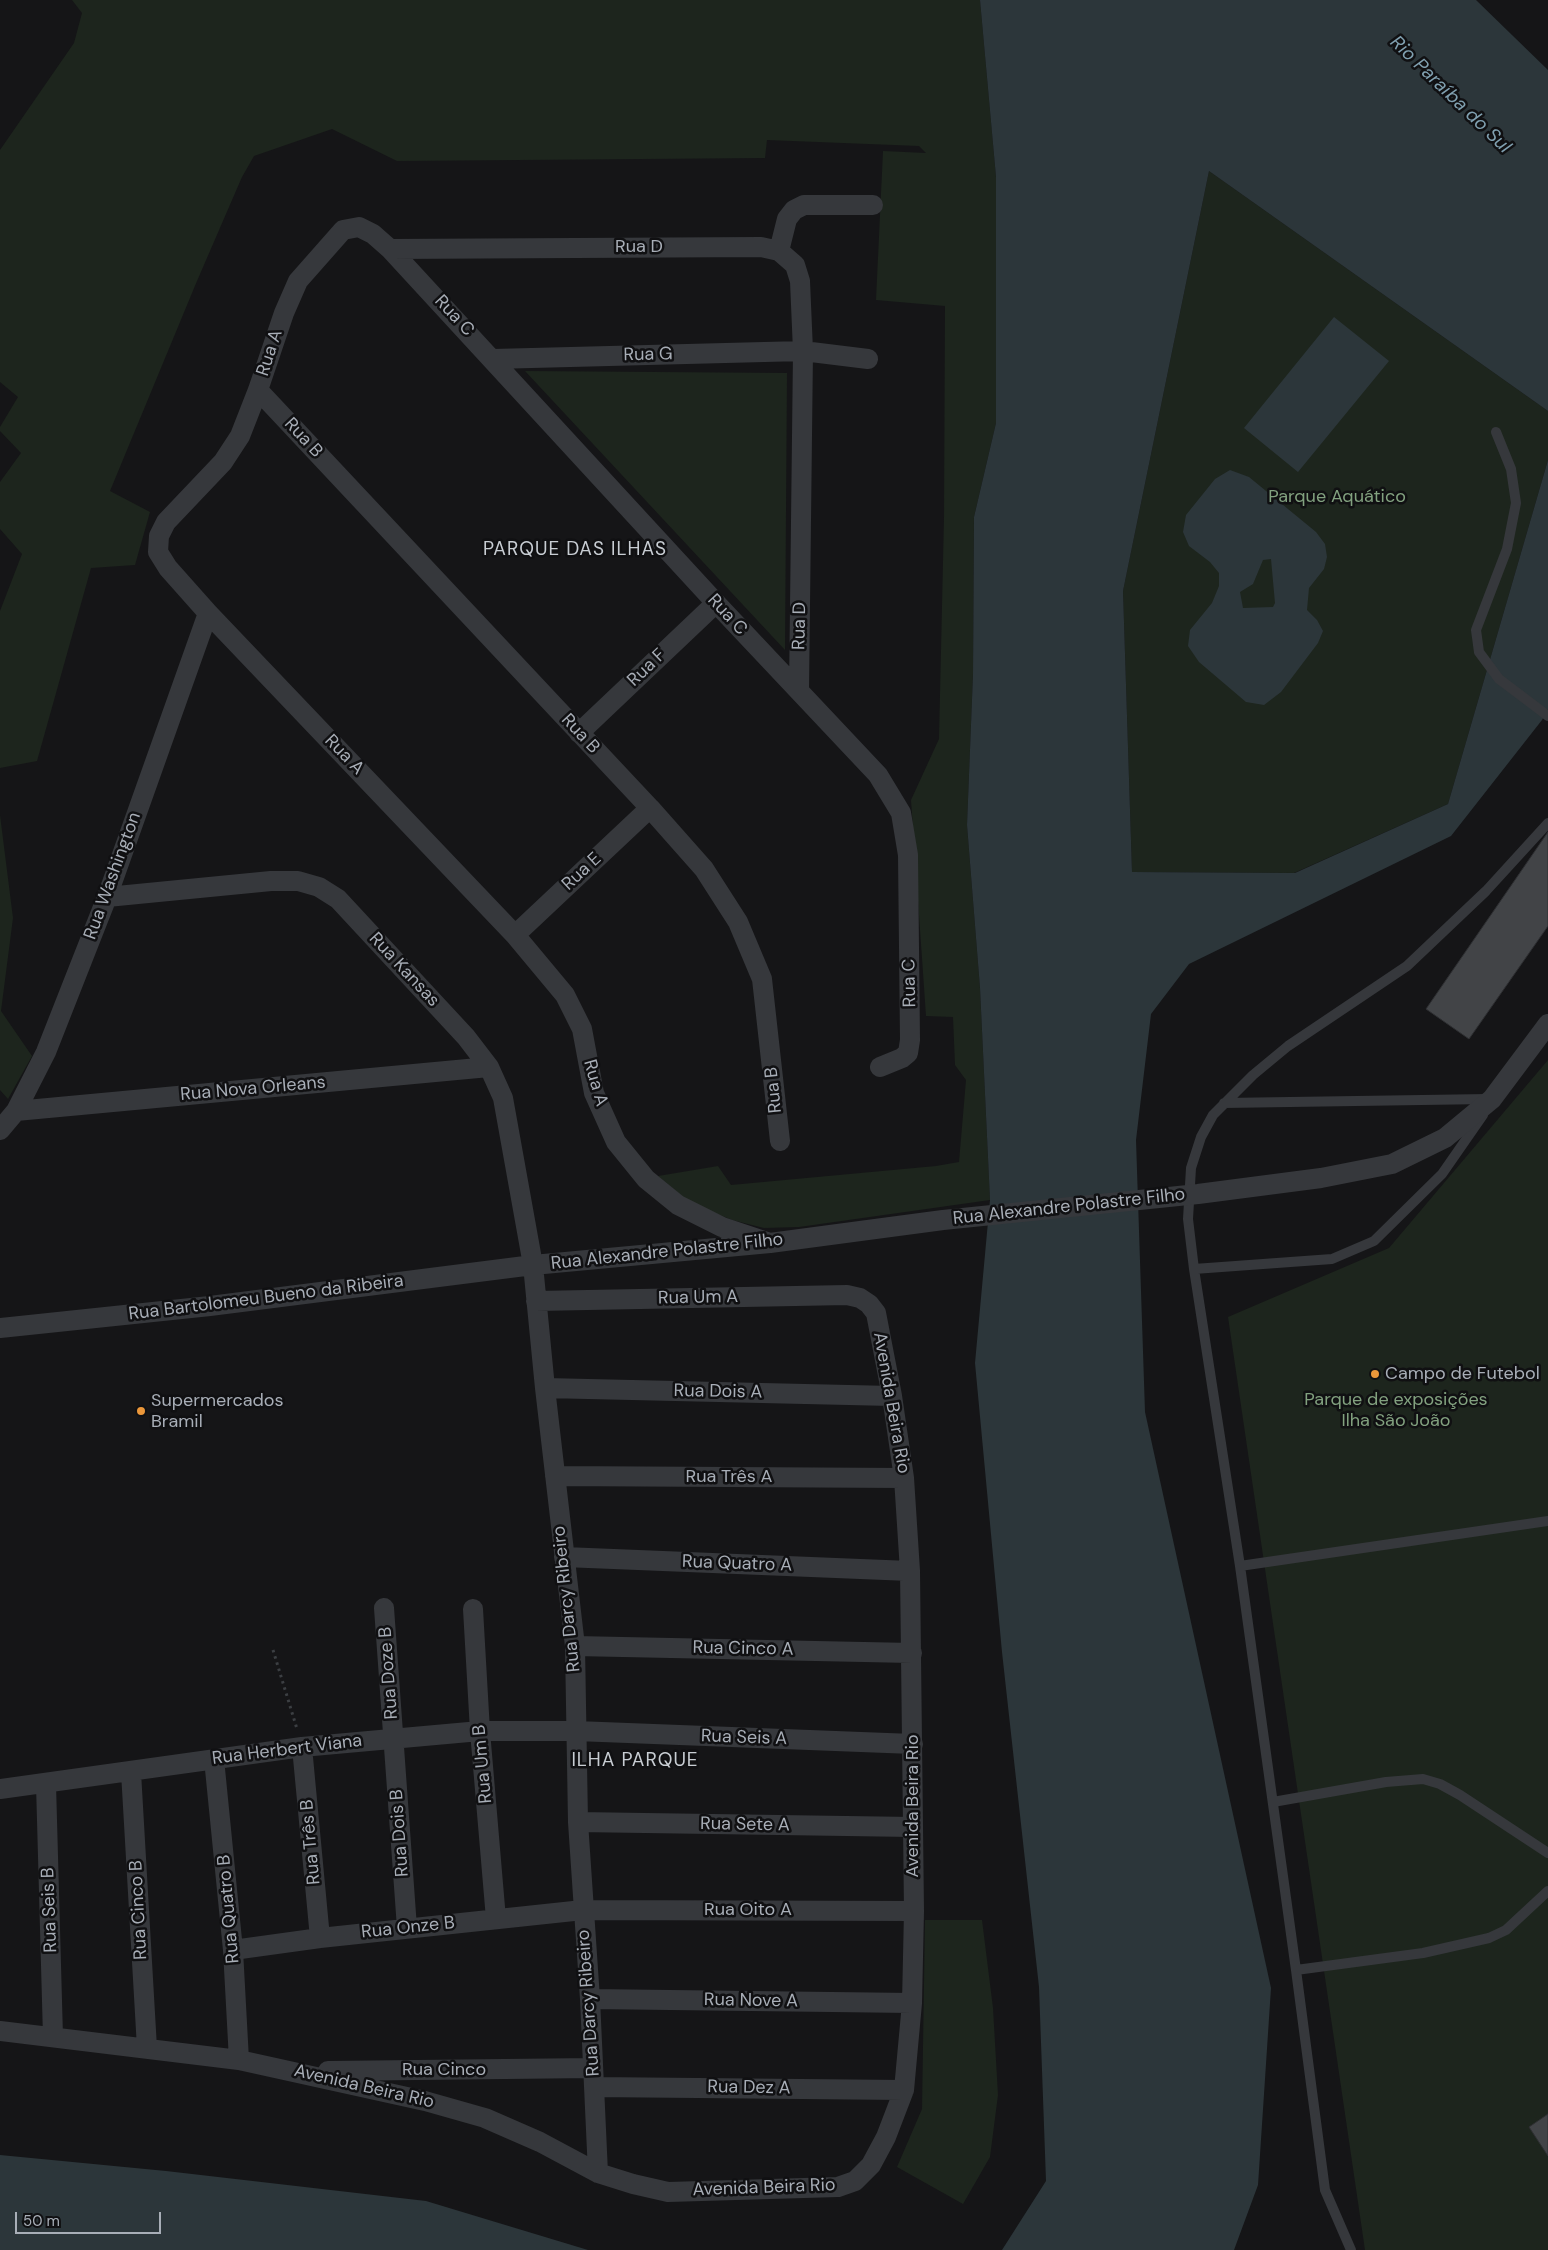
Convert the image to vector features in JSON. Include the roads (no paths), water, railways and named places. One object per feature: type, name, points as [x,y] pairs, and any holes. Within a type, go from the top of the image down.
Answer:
[{"type":"street","points":[[779,251],[787,218],[794,210],[804,205],[873,206]]},
{"type":"street","name":"Rua C","points":[[359,227],[373,234],[390,249],[493,358],[716,603],[878,775],[901,813],[908,855],[910,1047],[908,1053],[902,1058],[880,1067]]},
{"type":"street","name":"Rua A","points":[[359,227],[343,230],[298,281],[284,313],[240,436],[223,462],[166,522],[158,536],[158,552],[168,568],[208,613],[514,935],[565,995],[582,1029],[594,1093],[616,1142],[640,1172],[678,1205],[722,1227],[770,1243]]},
{"type":"street","name":"Rua D","points":[[390,249],[761,246],[779,251],[795,265],[800,282],[803,351],[799,691]]},
{"type":"street","points":[[803,351],[868,359]]},
{"type":"street","name":"Rua G","points":[[493,358],[803,351]]},
{"type":"street","name":"Rua B","points":[[258,390],[650,808],[704,870],[733,915],[762,979],[780,1141]]},
{"type":"street","name":"Rua F","points":[[579,733],[716,603]]},
{"type":"street","name":"Rua Washington","points":[[0,1130],[16,1111],[46,1052],[107,897],[208,613]]},
{"type":"street","name":"Rua E","points":[[514,935],[650,808]]},
{"type":"street","name":"Rua Kansas","points":[[107,897],[271,881],[298,881],[319,886],[338,899],[466,1037],[489,1067],[503,1098],[533,1265]]},
{"type":"street","name":"Rua Alexandre Polastre Filho","points":[[533,1265],[770,1243],[943,1220],[1198,1194],[1321,1178],[1392,1164],[1445,1138],[1492,1099],[1548,1024]]},
{"type":"street","name":"Rua Nova Orleans","points":[[16,1111],[489,1067]]},
{"type":"street","name":"Rua Darcy Ribeiro","points":[[533,1265],[554,1476],[575,1646],[578,1822],[590,1999],[598,2172]]},
{"type":"street","name":"Rua Bartolomeu Bueno da Ribeira","points":[[0,1328],[210,1306],[533,1265]]},
{"type":"street","name":"Rua Um A","points":[[536,1301],[846,1295],[860,1298]]},
{"type":"street","name":"Avenida Beira Rio","points":[[0,2031],[239,2060],[425,2101],[485,2118],[540,2142],[598,2172],[633,2184],[668,2192],[838,2186],[855,2181],[871,2165],[886,2137],[904,2090],[912,2004],[914,1910],[912,1653],[910,1571],[904,1478],[892,1396],[876,1313],[869,1304],[860,1298]]},
{"type":"street","name":"Rua Dois A","points":[[545,1388],[892,1396]]},
{"type":"street","name":"Rua Três A","points":[[554,1476],[904,1478]]},
{"type":"street","name":"Rua Quatro A","points":[[564,1557],[910,1571]]},
{"type":"street","name":"Rua Doze B","points":[[384,1608],[394,1738]]},
{"type":"street","name":"Rua Um B","points":[[473,1609],[480,1731],[496,1919]]},
{"type":"street","name":"Rua Cinco A","points":[[575,1646],[912,1653]]},
{"type":"street","name":"Rua Herbert Viana","points":[[0,1788],[46,1784],[302,1747],[480,1731],[576,1731]]},
{"type":"street","name":"Rua Seis A","points":[[576,1731],[913,1744]]},
{"type":"street","name":"Rua Dois B","points":[[394,1738],[407,1928]]},
{"type":"street","name":"Rua Três B","points":[[302,1747],[320,1938]]},
{"type":"street","name":"Rua Quatro B","points":[[214,1759],[233,1950],[239,2060]]},
{"type":"street","name":"Rua Cinco B","points":[[131,1772],[147,2048]]},
{"type":"street","name":"Rua Seis B","points":[[46,1784],[53,2037]]},
{"type":"street","name":"Rua Sete A","points":[[578,1822],[913,1828]]},
{"type":"street","name":"Rua Onze B","points":[[233,1950],[407,1928],[583,1910]]},
{"type":"street","name":"Rua Oito A","points":[[583,1910],[914,1910]]},
{"type":"street","name":"Rua Nove A","points":[[590,1999],[912,2004]]},
{"type":"street","name":"Rua Cinco","points":[[294,2071],[594,2077]]},
{"type":"street","name":"Rua Dez A","points":[[594,2077],[904,2090]]},
{"type":"lane","points":[[1496,432],[1511,469],[1516,503],[1507,549],[1476,630],[1478,652],[1499,679],[1548,716]]},
{"type":"lane","points":[[1351,2250],[1325,2190],[1240,1566],[1194,1269],[1188,1219],[1191,1168],[1201,1137],[1213,1115],[1224,1103],[1253,1075],[1288,1046],[1407,966],[1486,891],[1548,823]]},
{"type":"lane","points":[[1224,1103],[1492,1099]]},
{"type":"lane","points":[[1194,1269],[1332,1259],[1374,1241],[1442,1174],[1464,1144],[1492,1099]]},
{"type":"lane","points":[[1240,1566],[1548,1521]]},
{"type":"lane","points":[[1273,1802],[1386,1782],[1423,1779],[1440,1784],[1460,1795],[1548,1853]]},
{"type":"lane","points":[[1296,1970],[1423,1953],[1489,1938],[1506,1930],[1548,1891]]},
{"type":"water","name":"Rio Paraíba do Sul","points":[[980,0],[1476,0],[1548,70],[1548,411],[1209,171],[1123,591],[1132,872],[1295,873],[1448,804],[1548,460],[1548,709],[1542,720],[1451,836],[1189,964],[1151,1014],[1136,1140],[1145,1412],[1271,1988],[1258,2185],[1234,2250],[1002,2250],[1046,2181],[1039,1987],[1002,1652],[975,1363],[990,1200],[980,988],[967,825],[973,674],[974,517],[996,423],[996,177]]},
{"type":"water","points":[[1334,317],[1389,361],[1298,472],[1244,428]]},
{"type":"water","points":[[1230,470],[1249,477],[1316,532],[1325,544],[1327,557],[1324,569],[1309,588],[1307,610],[1317,620],[1323,631],[1318,643],[1281,692],[1264,705],[1246,702],[1199,662],[1188,646],[1190,630],[1212,603],[1219,586],[1219,573],[1210,562],[1189,546],[1183,532],[1186,515],[1215,479]],"holes":[[[1271,559],[1275,603],[1273,607],[1243,608],[1240,592],[1253,584],[1263,560]]]},
{"type":"water","points":[[0,2155],[166,2171],[426,2201],[588,2250],[0,2250]]},
{"type":"place","name":"Campo de Futebol","points":[[1375,1374]]},
{"type":"place","name":"Supermercados Bramil","points":[[141,1411]]},
{"type":"district","name":"PARQUE DAS ILHAS","points":[[575,550]]},
{"type":"district","name":"ILHA PARQUE","points":[[635,1761]]},
{"type":"park label","name":"Parque Aquático","points":[[1337,497]]},
{"type":"park label","name":"Parque de exposições Ilha São João","points":[[1396,1410]]}]
